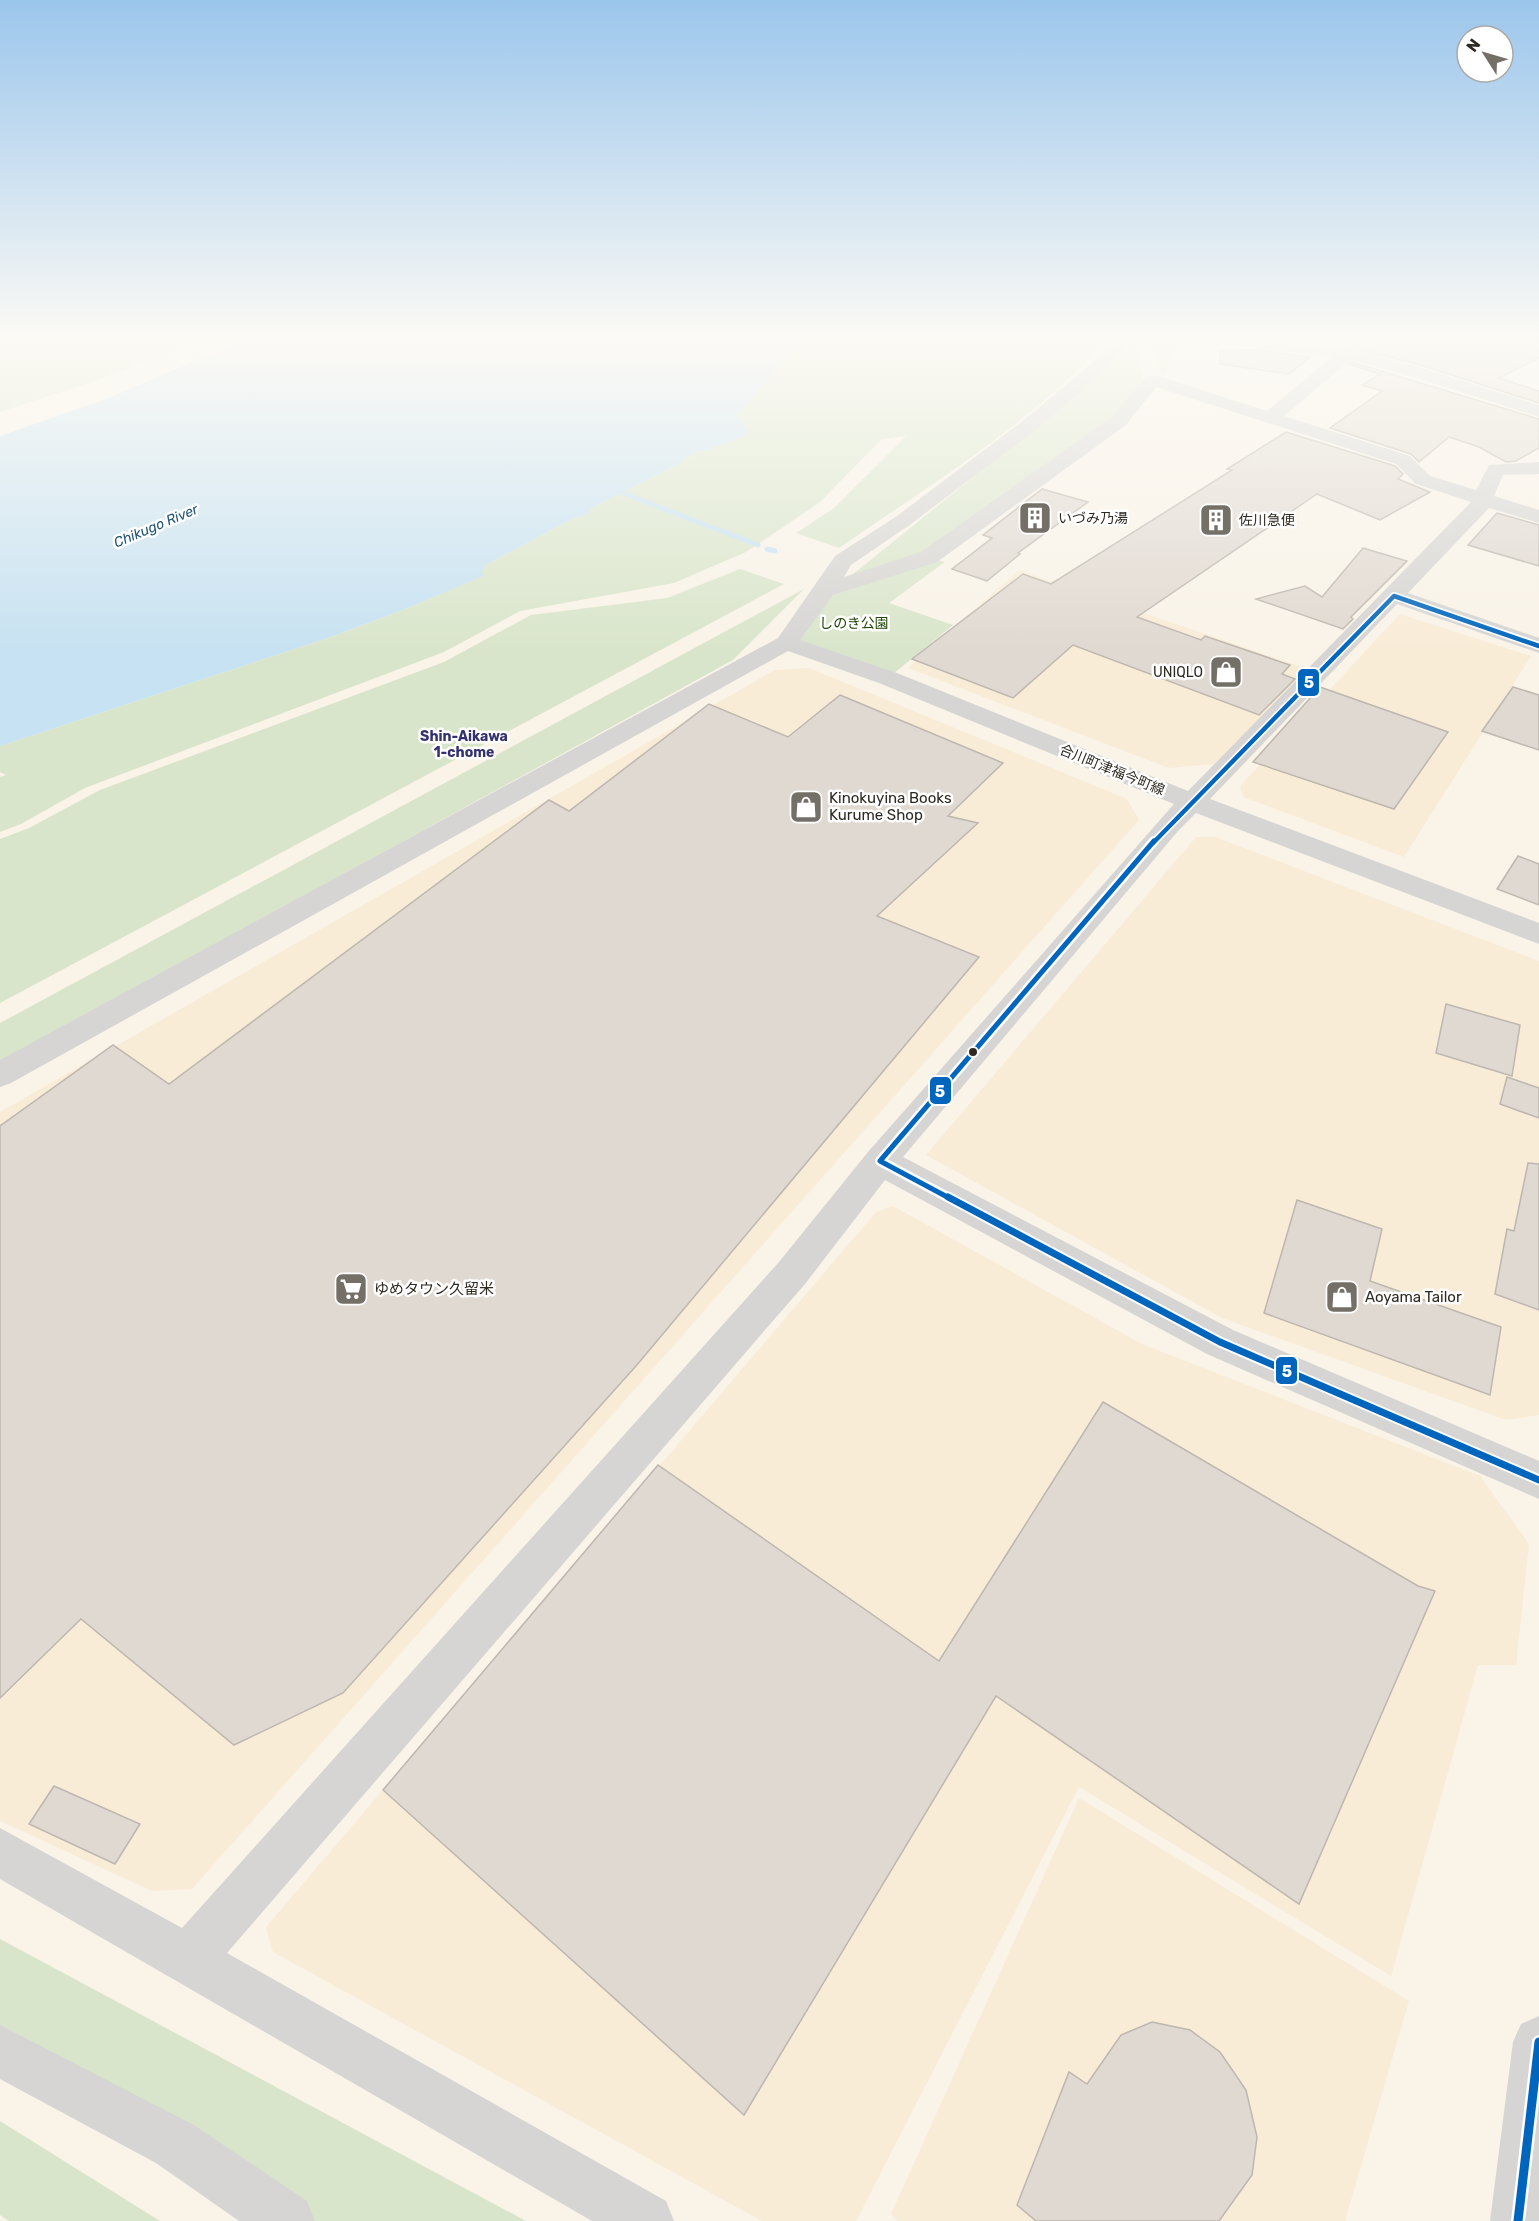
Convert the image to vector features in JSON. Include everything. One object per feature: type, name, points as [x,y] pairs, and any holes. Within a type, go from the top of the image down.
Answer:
[{"type":"main road","points":[[0,1076],[786,643],[843,561],[904,520],[1005,444]]},
{"type":"main road","points":[[825,590],[929,557],[1087,444]]},
{"type":"main road","points":[[1351,444],[1403,460],[1423,480],[1539,517]]},
{"type":"main road","points":[[187,1961],[792,1273],[880,1161],[1139,858],[1394,596],[1483,501],[1496,469],[1539,468]]},
{"type":"main road","points":[[1394,596],[1539,646]]},
{"type":"main road","name":"合川町津福今町線","points":[[786,643],[888,678],[1192,801],[1539,934]]},
{"type":"main road","points":[[880,1161],[1220,1342],[1539,1480]]},
{"type":"main road","points":[[0,1852],[187,1961],[646,2221]]},
{"type":"main road","points":[[1518,2221],[1539,2042]]},
{"type":"main road","points":[[0,2051],[175,2144],[287,2221]]},
{"type":"shaded area","points":[[1019,570],[1310,670],[1214,764],[1169,768],[908,668]]},
{"type":"shaded area","points":[[1400,614],[1531,656],[1404,857],[1243,797],[1240,786]]},
{"type":"shaded area","name":"ゆめタウン久留米","points":[[809,668],[1127,799],[1139,820],[192,1889],[152,1891],[0,1821],[0,1112],[775,670]]},
{"type":"shaded area","points":[[1196,837],[1215,837],[1539,961],[1539,1415],[1506,1420],[1222,1318],[926,1155]]},
{"type":"shaded area","points":[[893,1206],[1142,1344],[1480,1476],[1529,1544],[1516,1665],[1478,1665],[1391,1976],[1079,1787],[856,2221],[762,2221],[273,1952],[266,1927],[876,1212]]},
{"type":"shaded area","points":[[1079,1798],[1409,2001],[1345,2221],[898,2221],[891,2214]]},
{"type":"green space","points":[[724,444],[877,444],[819,503],[746,552],[674,583],[520,611],[444,652],[85,788],[21,824],[0,832],[0,777],[6,775],[0,772],[0,746],[328,638],[408,608],[482,576],[482,570],[486,565],[570,520],[588,514],[590,509],[678,464],[696,451],[708,450]]},
{"type":"green space","points":[[898,444],[990,444],[839,548],[796,533],[834,508]]},
{"type":"green space","points":[[1015,444],[1080,444],[921,555],[842,583]]},
{"type":"green space","name":"しのき公園","points":[[929,557],[945,562],[889,603],[953,625],[888,678],[786,643],[825,590]]},
{"type":"green space","points":[[740,569],[784,584],[0,1003],[0,839],[29,828],[100,790],[444,662],[531,615],[667,598]]},
{"type":"green space","points":[[804,589],[733,660],[0,1063],[0,1023]]},
{"type":"green space","points":[[0,1939],[526,2221],[266,2221],[0,2069]]},
{"type":"green space","points":[[0,2121],[160,2221],[9,2221],[0,2215]]},
{"type":"water","name":"Chikugo River","points":[[0,444],[724,444],[708,450],[696,451],[678,464],[590,509],[589,514],[570,520],[486,565],[482,570],[483,576],[408,608],[328,638],[0,746]]},
{"type":"building","points":[[1267,444],[1323,444],[1395,466],[1403,474],[1398,479],[1430,492],[1380,520],[1317,494],[1137,617],[1201,640],[1205,636],[1290,665],[1282,674],[1295,679],[1259,715],[1073,645],[1013,698],[912,659],[1023,574],[1051,584],[1232,470],[1227,469]]},
{"type":"building","points":[[1379,444],[1441,444],[1419,462],[1411,454]]},
{"type":"building","points":[[1469,444],[1539,444],[1539,448],[1516,461],[1506,462]]},
{"type":"building","name":"いづみ乃湯","points":[[1042,489],[1088,502],[1018,553],[1020,554],[987,581],[952,569],[992,538],[983,535]]},
{"type":"building","points":[[1497,513],[1539,525],[1539,566],[1468,545]]},
{"type":"building","points":[[1363,548],[1407,561],[1351,617],[1353,619],[1343,629],[1256,599],[1305,586],[1322,597]]},
{"type":"building","points":[[1320,687],[1448,732],[1394,809],[1253,762]]},
{"type":"building","points":[[1513,687],[1539,695],[1539,750],[1482,731]]},
{"type":"building","name":"ゆめタウン久留米","points":[[840,695],[1003,763],[948,816],[978,823],[877,916],[979,957],[636,1366],[343,1693],[234,1745],[81,1619],[0,1698],[0,1126],[113,1045],[169,1084],[549,800],[569,811],[709,704],[788,737]]},
{"type":"building","points":[[1518,856],[1539,864],[1539,905],[1497,889]]},
{"type":"building","points":[[1446,1004],[1520,1025],[1512,1076],[1436,1053]]},
{"type":"building","points":[[1507,1077],[1539,1088],[1539,1118],[1500,1104]]},
{"type":"building","points":[[1528,1163],[1539,1164],[1539,1310],[1495,1294],[1507,1229],[1514,1231]]},
{"type":"building","name":"Aoyama Tailor","points":[[1297,1200],[1382,1229],[1370,1281],[1501,1327],[1490,1395],[1264,1313]]},
{"type":"building","points":[[1103,1402],[1418,1586],[1435,1591],[1299,1904],[996,1696],[744,2115],[383,1790],[658,1465],[939,1661]]},
{"type":"building","points":[[54,1786],[140,1824],[115,1864],[29,1824]]},
{"type":"building","points":[[1152,2022],[1190,2030],[1220,2052],[1246,2090],[1257,2137],[1252,2175],[1219,2221],[1036,2221],[1017,2205],[1069,2072],[1087,2084],[1121,2035]]},
{"type":"waterway","points":[[612,489],[758,545]]},
{"type":"waterway","points":[[767,549],[775,551]]},
{"type":"transit line","name":"5","points":[[1539,646],[1394,596],[1168,825],[880,1161],[1220,1342],[1539,1480]]},
{"type":"transit line","name":"5","points":[[1518,2221],[1539,2042]]},
{"type":"place","name":"いづみ乃湯","points":[[1035,518]]},
{"type":"place","name":"佐川急便","points":[[1216,520]]},
{"type":"place","name":"UNIQLO","points":[[1226,672]]},
{"type":"place","name":"Kinokuyina Books Kurume Shop","points":[[806,807]]},
{"type":"place","name":"ゆめタウン久留米","points":[[351,1289]]},
{"type":"place","name":"Aoyama Tailor","points":[[1342,1297]]},
{"type":"district","name":"Shin-Aikawa 1-chome","points":[[464,744]]}]
